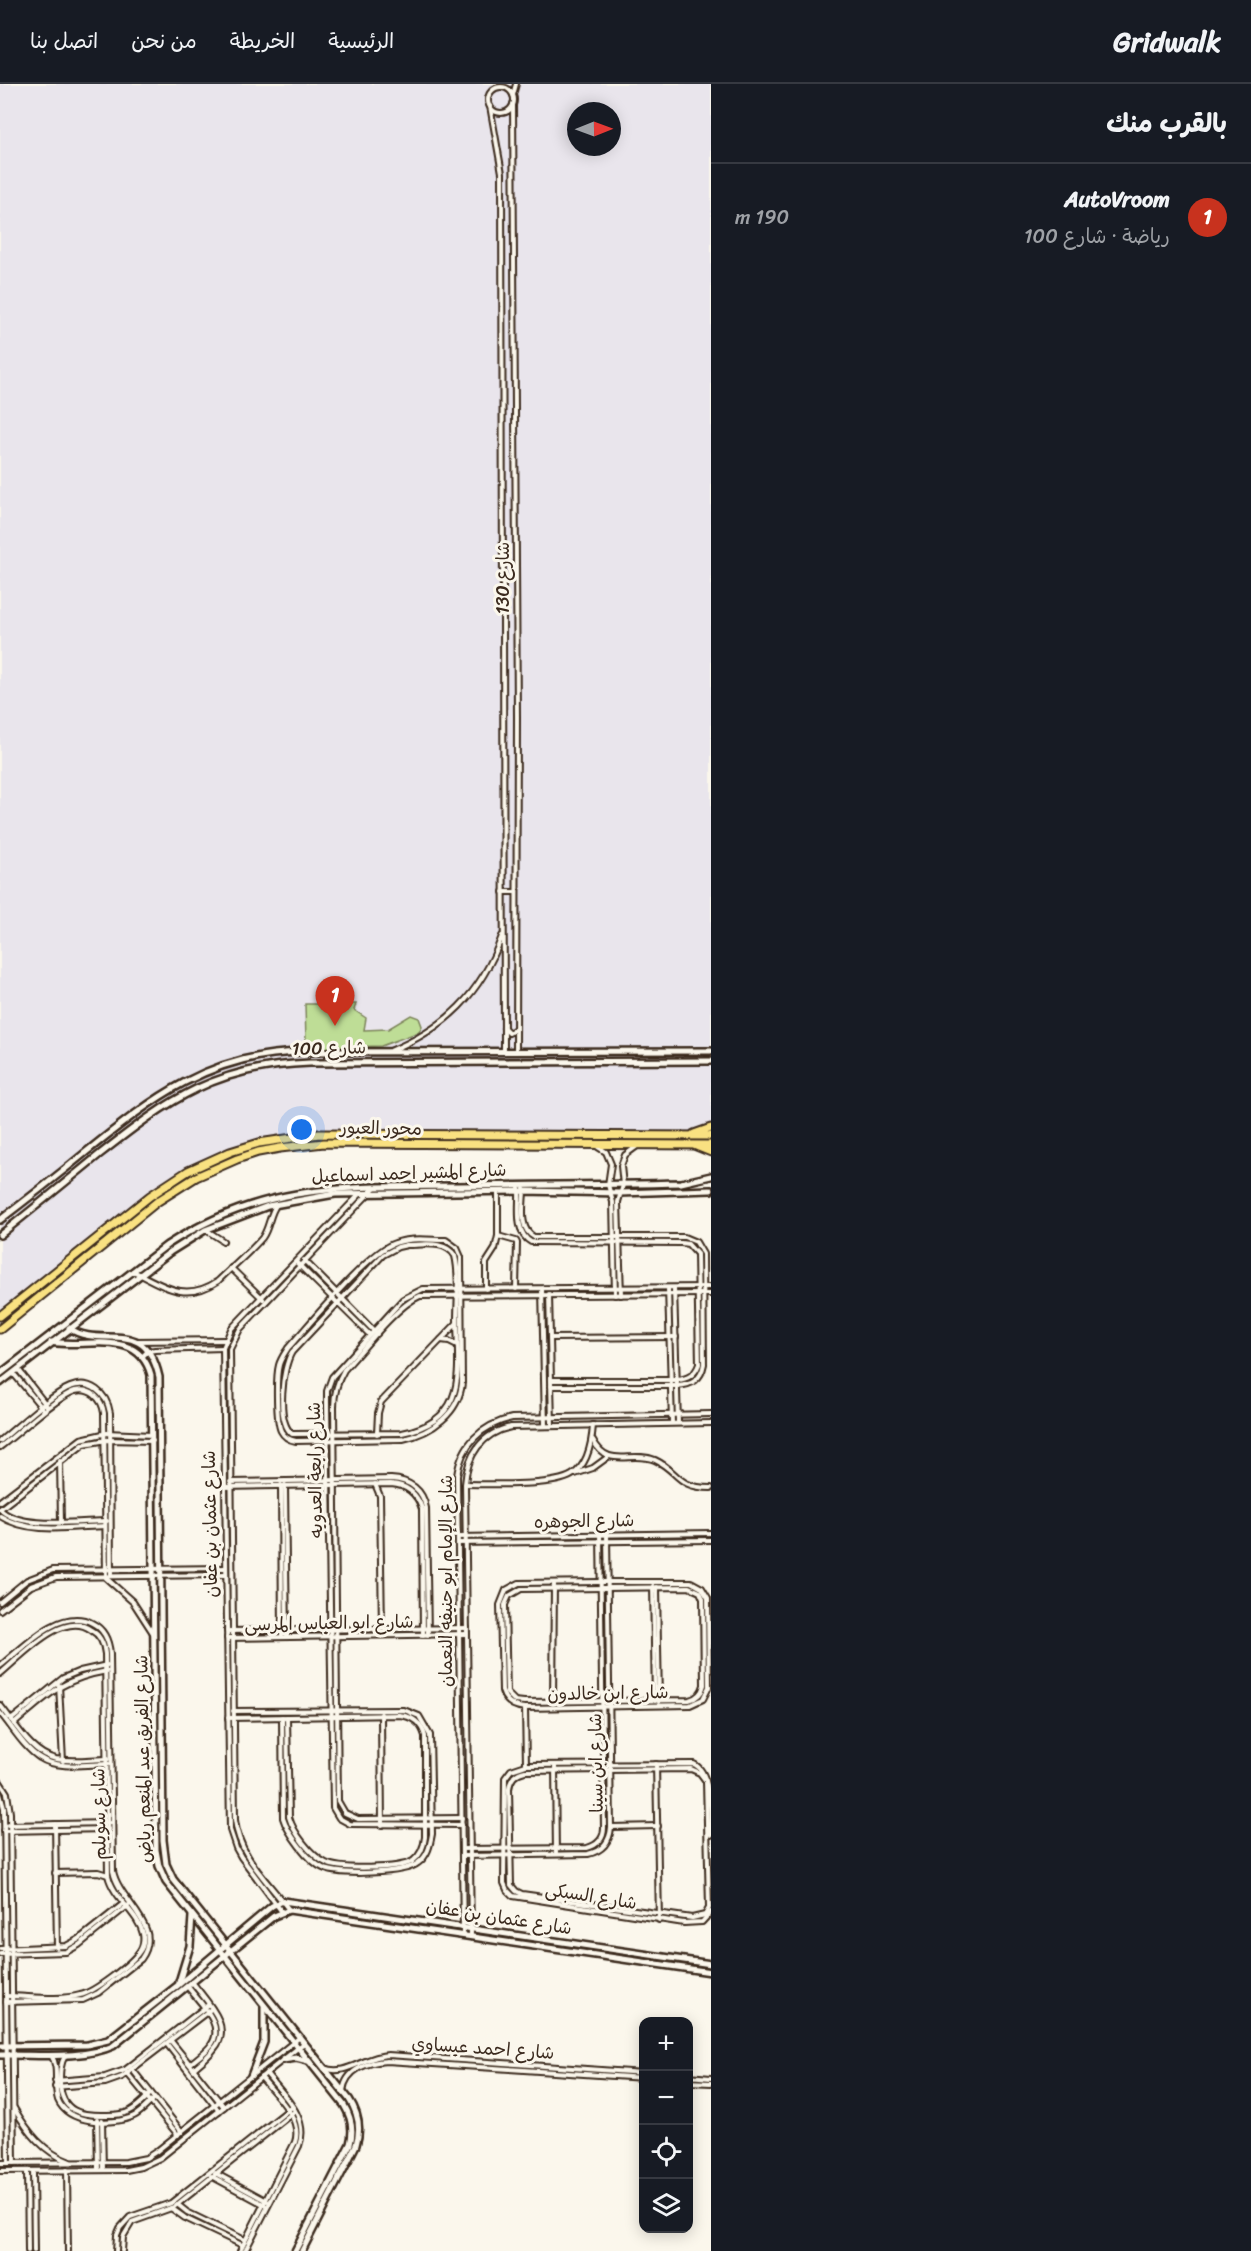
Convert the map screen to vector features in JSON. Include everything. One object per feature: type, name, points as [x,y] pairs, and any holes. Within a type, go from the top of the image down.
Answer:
[{"type":"highway","points":[[690,1136],[711,1128]]},
{"type":"highway","name":"محور العبور","points":[[0,1316],[162,1187],[208,1161],[259,1143],[288,1137],[334,1134],[711,1136]]},
{"type":"highway","name":"محور العبور","points":[[0,1329],[177,1189],[216,1167],[258,1152],[302,1144],[324,1143],[711,1145]]},
{"type":"highway","points":[[694,1145],[711,1152]]},
{"type":"street","points":[[490,84],[491,91],[488,98],[490,106],[501,112],[508,110],[513,104],[516,84]]},
{"type":"street","points":[[491,91],[504,87],[513,96]]},
{"type":"street","name":"شارع 130","points":[[513,104],[517,716],[516,1052]]},
{"type":"street","name":"شارع 130","points":[[490,106],[502,173],[504,1052]]},
{"type":"street","points":[[503,892],[516,892]]},
{"type":"street","points":[[389,1051],[423,1035],[455,1013],[487,970],[503,932]]},
{"type":"street","points":[[503,1028],[509,1033],[515,1029]]},
{"type":"street","name":"شارع 100","points":[[0,1220],[140,1109],[166,1092],[224,1065],[259,1056],[287,1052],[711,1051]]},
{"type":"street","points":[[489,1052],[487,1056],[489,1063]]},
{"type":"street","points":[[532,1052],[535,1057],[533,1062]]},
{"type":"street","points":[[606,1052],[606,1062]]},
{"type":"street","points":[[615,1052],[615,1062]]},
{"type":"street","name":"شارع 100","points":[[0,1235],[147,1117],[205,1084],[247,1071],[297,1063],[711,1061]]},
{"type":"street","points":[[96,1144],[103,1147],[101,1154]]},
{"type":"street","points":[[594,1145],[606,1152],[610,1158],[611,1170],[608,1185],[613,1202],[617,1237]]},
{"type":"street","points":[[615,1295],[621,1170],[623,1160],[629,1151],[638,1145]]},
{"type":"street","points":[[65,1168],[63,1176],[70,1179]]},
{"type":"street","name":"شارع المشير احمد اسماعيل","points":[[0,1374],[136,1272],[205,1230],[273,1203],[320,1196],[360,1194],[375,1187],[521,1188],[622,1185],[681,1183],[711,1176]]},
{"type":"street","points":[[521,1188],[524,1226],[529,1235],[539,1238],[691,1238],[703,1254],[701,1287],[703,1370],[694,1382],[677,1386],[551,1386]]},
{"type":"street","points":[[521,1188],[521,1231],[526,1239],[537,1243],[688,1244],[697,1254],[701,1287]]},
{"type":"street","name":"شارع المشير احمد اسماعيل","points":[[0,1383],[167,1245],[203,1224],[320,1189],[498,1192],[521,1188],[610,1193],[711,1190]]},
{"type":"street","points":[[134,1341],[225,1340],[232,1343],[240,1329],[305,1262],[368,1190]]},
{"type":"street","points":[[486,1289],[486,1263],[495,1249],[498,1236],[498,1192]]},
{"type":"street","points":[[225,1340],[231,1329],[360,1194]]},
{"type":"street","points":[[136,1272],[163,1288],[191,1291],[210,1286],[261,1238],[268,1225],[273,1203]]},
{"type":"street","points":[[205,1230],[223,1240]]},
{"type":"street","points":[[498,1236],[517,1243],[516,1289]]},
{"type":"street","points":[[617,1243],[621,1295]]},
{"type":"street","points":[[407,1245],[444,1246],[456,1256],[461,1391],[454,1407],[433,1427],[411,1437],[335,1441],[296,1441],[282,1433],[279,1422],[277,1373],[279,1364],[288,1348],[339,1296],[383,1255],[398,1247],[407,1245]]},
{"type":"street","points":[[300,1257],[377,1334]]},
{"type":"street","points":[[296,1262],[373,1339]]},
{"type":"street","points":[[231,1268],[266,1302]]},
{"type":"street","name":"شارع رابعة العدويه","points":[[462,1825],[350,1824],[342,1821],[334,1811],[327,1391],[332,1377],[403,1299],[416,1291],[431,1288],[711,1287]]},
{"type":"street","points":[[668,1288],[672,1424]]},
{"type":"street","points":[[674,1288],[678,1423]]},
{"type":"street","points":[[542,1289],[545,1425]]},
{"type":"street","points":[[548,1289],[552,1425]]},
{"type":"street","points":[[551,1380],[677,1380],[688,1378],[699,1364],[701,1294]]},
{"type":"street","name":"شارع رابعة العدويه","points":[[462,1818],[358,1819],[351,1817],[341,1808],[338,1794],[334,1397],[339,1378],[377,1334],[413,1299],[428,1296],[711,1294]]},
{"type":"street","points":[[334,1301],[292,1352],[283,1375],[284,1420],[287,1430],[297,1435],[377,1434],[411,1431],[429,1423],[444,1412],[456,1391],[459,1296]]},
{"type":"street","points":[[377,1434],[381,1402],[457,1323]]},
{"type":"street","points":[[69,1328],[85,1336],[124,1337],[148,1351],[224,1348]]},
{"type":"street","points":[[122,1344],[124,1337]]},
{"type":"street","points":[[550,1338],[676,1337]]},
{"type":"street","name":"شارع عثمان بن عفان","points":[[225,1340],[229,1820],[232,1839],[241,1857],[282,1912],[290,1910],[711,1972]]},
{"type":"street","points":[[440,1341],[449,1341],[458,1345]]},
{"type":"street","points":[[51,1342],[122,1344],[142,1357],[148,1351]]},
{"type":"street","name":"شارع عثمان بن عفان","points":[[232,1343],[230,1355],[235,1820],[238,1838],[245,1854],[290,1910]]},
{"type":"street","name":"شارع الفريق عبد المنعم رياض","points":[[148,1351],[157,1367],[159,1377],[157,1575],[165,1857],[173,1879],[343,2092],[356,2111],[359,2125],[358,2139],[302,2251]]},
{"type":"street","name":"شارع الفريق عبد المنعم رياض","points":[[142,1357],[149,1366],[152,1382],[157,1568]]},
{"type":"street","points":[[15,1371],[45,1408]]},
{"type":"street","points":[[0,1447],[69,1388],[79,1385],[93,1387],[100,1392],[107,1401],[108,1576],[106,1580],[125,1594],[140,1610],[155,1637]]},
{"type":"street","points":[[0,1441],[45,1408]]},
{"type":"street","name":"شارع الإمام ابو حنيفه النعمان","points":[[463,1935],[457,1476],[460,1459],[468,1444],[487,1426],[503,1420],[711,1414]]},
{"type":"street","name":"شارع الإمام ابو حنيفه النعمان","points":[[471,1936],[465,1484],[467,1468],[473,1453],[490,1435],[512,1427],[711,1423]]},
{"type":"street","points":[[575,1474],[587,1454],[592,1439],[593,1425]]},
{"type":"street","points":[[0,1502],[72,1444],[86,1437],[107,1433],[153,1438]]},
{"type":"street","points":[[108,1524],[23,1520],[8,1516],[0,1509],[84,1444],[107,1440],[153,1438]]},
{"type":"street","points":[[592,1439],[608,1457]]},
{"type":"street","points":[[465,1484],[559,1480],[593,1468],[608,1457],[653,1459],[686,1484],[699,1488],[711,1488]]},
{"type":"street","points":[[60,1461],[62,1522]]},
{"type":"street","points":[[225,1484],[406,1481],[412,1484],[422,1495],[426,1508],[424,1539],[426,1635]]},
{"type":"street","points":[[375,1482],[380,1496],[381,1629]]},
{"type":"street","points":[[380,1496],[385,1482]]},
{"type":"street","points":[[283,1484],[285,1637]]},
{"type":"street","points":[[0,1516],[13,1523],[31,1526],[108,1524]]},
{"type":"street","name":"شارع الجوهره","points":[[458,1536],[711,1533]]},
{"type":"street","name":"شارع ابن سينا","points":[[462,1849],[587,1848],[596,1844],[602,1837],[604,1764],[600,1534]]},
{"type":"street","name":"شارع ابن سينا","points":[[462,1856],[596,1852],[608,1840],[611,1827],[607,1534]]},
{"type":"street","name":"شارع الجوهره","points":[[458,1543],[711,1540]]},
{"type":"street","points":[[0,1602],[27,1580],[44,1572],[63,1569],[226,1568]]},
{"type":"street","name":"شارع الفريق عبد المنعم رياض","points":[[157,1575],[155,1637],[157,1858],[166,1882],[347,2110],[351,2120],[352,2132],[347,2149],[295,2251]]},
{"type":"street","points":[[0,1610],[31,1586],[47,1579],[64,1576],[226,1575]]},
{"type":"street","name":"شارع ابن خالدون","points":[[608,1582],[696,1589],[703,1599],[706,1625],[709,1687],[706,1696],[695,1704],[603,1704],[520,1702],[509,1696],[506,1689],[500,1605],[506,1590],[519,1583],[608,1582]]},
{"type":"street","points":[[553,1583],[554,1707]]},
{"type":"street","points":[[655,1585],[657,1703]]},
{"type":"street","name":"شارع ابن خالدون","points":[[603,1704],[525,1708],[511,1704],[503,1695],[505,1605],[512,1592],[521,1589],[655,1585]]},
{"type":"street","name":"شارع سويلم","points":[[0,1666],[54,1623],[71,1618],[86,1620],[100,1629],[110,1646],[108,1668],[110,1823],[108,1875],[112,1887],[144,1922],[148,1934],[146,1950],[137,1962],[98,1993],[83,2000],[6,2002]]},
{"type":"street","name":"شارع سويلم","points":[[0,1674],[52,1632],[69,1624],[88,1627],[98,1636],[104,1647],[108,1668]]},
{"type":"street","name":"شارع ابو العباس المرسى","points":[[227,1631],[467,1628]]},
{"type":"street","name":"شارع ابو العباس المرسى","points":[[227,1638],[467,1634]]},
{"type":"street","points":[[11,1723],[59,1684],[80,1671],[108,1668]]},
{"type":"street","points":[[59,1684],[63,1762]]},
{"type":"street","points":[[0,1705],[35,1755],[45,1761],[109,1761]]},
{"type":"street","points":[[525,1708],[526,1765]]},
{"type":"street","points":[[228,1711],[331,1710],[411,1717],[423,1730],[425,1842],[418,1856],[406,1864],[385,1868]]},
{"type":"street","points":[[228,1718],[338,1716],[409,1711],[418,1716],[428,1729],[431,1825],[429,1848],[423,1859],[407,1869],[340,1867],[326,1863],[314,1854],[292,1825],[288,1812],[284,1717]]},
{"type":"street","points":[[0,1713],[11,1723]]},
{"type":"street","points":[[381,1713],[382,1825]]},
{"type":"street","points":[[656,1764],[659,1920]]},
{"type":"street","points":[[506,1855],[504,1783],[511,1770],[526,1765],[694,1764],[705,1769],[710,1780],[711,1835]]},
{"type":"street","points":[[555,1765],[556,1854]]},
{"type":"street","points":[[506,1849],[508,1789],[512,1779],[525,1771],[696,1770],[704,1776],[706,1786],[709,1846],[707,1917]]},
{"type":"street","points":[[0,1782],[9,1800],[10,1825],[12,2002],[6,2046]]},
{"type":"street","points":[[0,1794],[4,1825],[3,1951],[6,1996],[8,2163]]},
{"type":"street","points":[[4,1825],[110,1823]]},
{"type":"street","points":[[55,1824],[57,1948]]},
{"type":"street","points":[[611,1827],[658,1826]]},
{"type":"street","points":[[4,1831],[110,1829]]},
{"type":"street","name":"شارع سويلم","points":[[6,1996],[82,1995],[91,1991],[138,1954],[143,1939],[141,1929],[114,1878],[110,1829]]},
{"type":"street","name":"شارع السبكى","points":[[506,1855],[510,1882],[519,1893],[696,1919],[707,1917]]},
{"type":"street","name":"شارع السبكى","points":[[506,1855],[505,1887],[516,1898],[696,1924],[707,1917]]},
{"type":"street","points":[[56,1874],[98,1872],[114,1878]]},
{"type":"street","name":"شارع عثمان بن عفان","points":[[276,1903],[283,1901],[711,1964]]},
{"type":"street","points":[[6,2046],[85,2046],[101,2043],[114,2036],[177,1986],[276,1903]]},
{"type":"street","points":[[12,1951],[66,1946],[127,1904]]},
{"type":"street","points":[[3,1951],[57,1954],[71,1950],[127,1904]]},
{"type":"street","points":[[6,2055],[92,2053],[113,2046],[282,1912]]},
{"type":"street","points":[[707,1917],[711,1912]]},
{"type":"street","points":[[177,1986],[190,1946],[192,1914]]},
{"type":"street","points":[[190,1985],[220,2023],[221,2037],[214,2050],[193,2069]]},
{"type":"street","points":[[250,2076],[264,2042],[264,2005]]},
{"type":"street","points":[[58,2084],[105,2083],[126,2072],[169,2043],[208,2008]]},
{"type":"street","points":[[189,2064],[211,2045],[215,2037],[214,2023],[208,2008]]},
{"type":"street","points":[[132,2068],[208,2008]]},
{"type":"street","points":[[0,2163],[133,2162],[146,2158],[182,2132],[250,2076],[302,2040]]},
{"type":"street","points":[[169,2043],[224,2107]]},
{"type":"street","points":[[169,2043],[219,2111]]},
{"type":"street","points":[[0,2171],[134,2169],[154,2162],[283,2060],[296,2045]]},
{"type":"street","points":[[50,2054],[55,2064],[63,2098],[69,2107],[82,2114],[99,2118],[137,2114],[155,2098]]},
{"type":"street","points":[[58,2084],[61,2065],[66,2054]]},
{"type":"street","points":[[6,2055],[13,2108],[14,2163]]},
{"type":"street","name":"شارع احمد عيساوي","points":[[324,2068],[339,2071],[368,2058],[388,2055],[639,2077]]},
{"type":"street","points":[[283,2060],[296,2058],[309,2062]]},
{"type":"street","name":"شارع احمد عيساوي","points":[[352,2073],[371,2063],[387,2061],[639,2073]]},
{"type":"street","points":[[132,2068],[182,2132]]},
{"type":"street","points":[[343,2092],[346,2081],[352,2073],[349,2068]]},
{"type":"street","points":[[126,2072],[178,2135]]},
{"type":"street","points":[[240,2251],[301,2140],[302,2126],[266,2073]]},
{"type":"street","points":[[693,2076],[711,2078]]},
{"type":"street","points":[[261,2077],[291,2111]]},
{"type":"street","points":[[693,2082],[711,2083]]},
{"type":"street","points":[[120,2117],[134,2109],[151,2093]]},
{"type":"street","points":[[13,2108],[38,2142],[55,2155],[73,2163]]},
{"type":"street","points":[[134,2109],[137,2114]]},
{"type":"street","points":[[122,2251],[123,2237],[132,2222],[176,2203],[291,2111]]},
{"type":"street","points":[[99,2118],[101,2170]]},
{"type":"street","points":[[67,2170],[68,2251]]},
{"type":"street","points":[[27,2171],[28,2251]]},
{"type":"street","points":[[33,2171],[34,2251]]},
{"type":"street","points":[[212,2174],[267,2203]]},
{"type":"street","points":[[176,2203],[187,2212],[245,2240]]},
{"type":"street","points":[[245,2251],[267,2203]]},
{"type":"street","points":[[116,2251],[117,2235],[124,2222],[136,2214],[170,2207],[185,2218],[243,2245]]},
{"type":"shaded area","points":[[0,84],[711,84],[711,1142],[307,1139],[262,1146],[211,1164],[173,1186],[0,1322]]},
{"type":"green space","points":[[305,1004],[356,1004],[354,1010],[366,1018],[364,1030],[388,1029],[411,1015],[419,1018],[422,1026],[419,1032],[381,1046],[313,1048],[306,1042]]},
{"type":"place","name":"AutoVroom","points":[[335,1026]]}]
